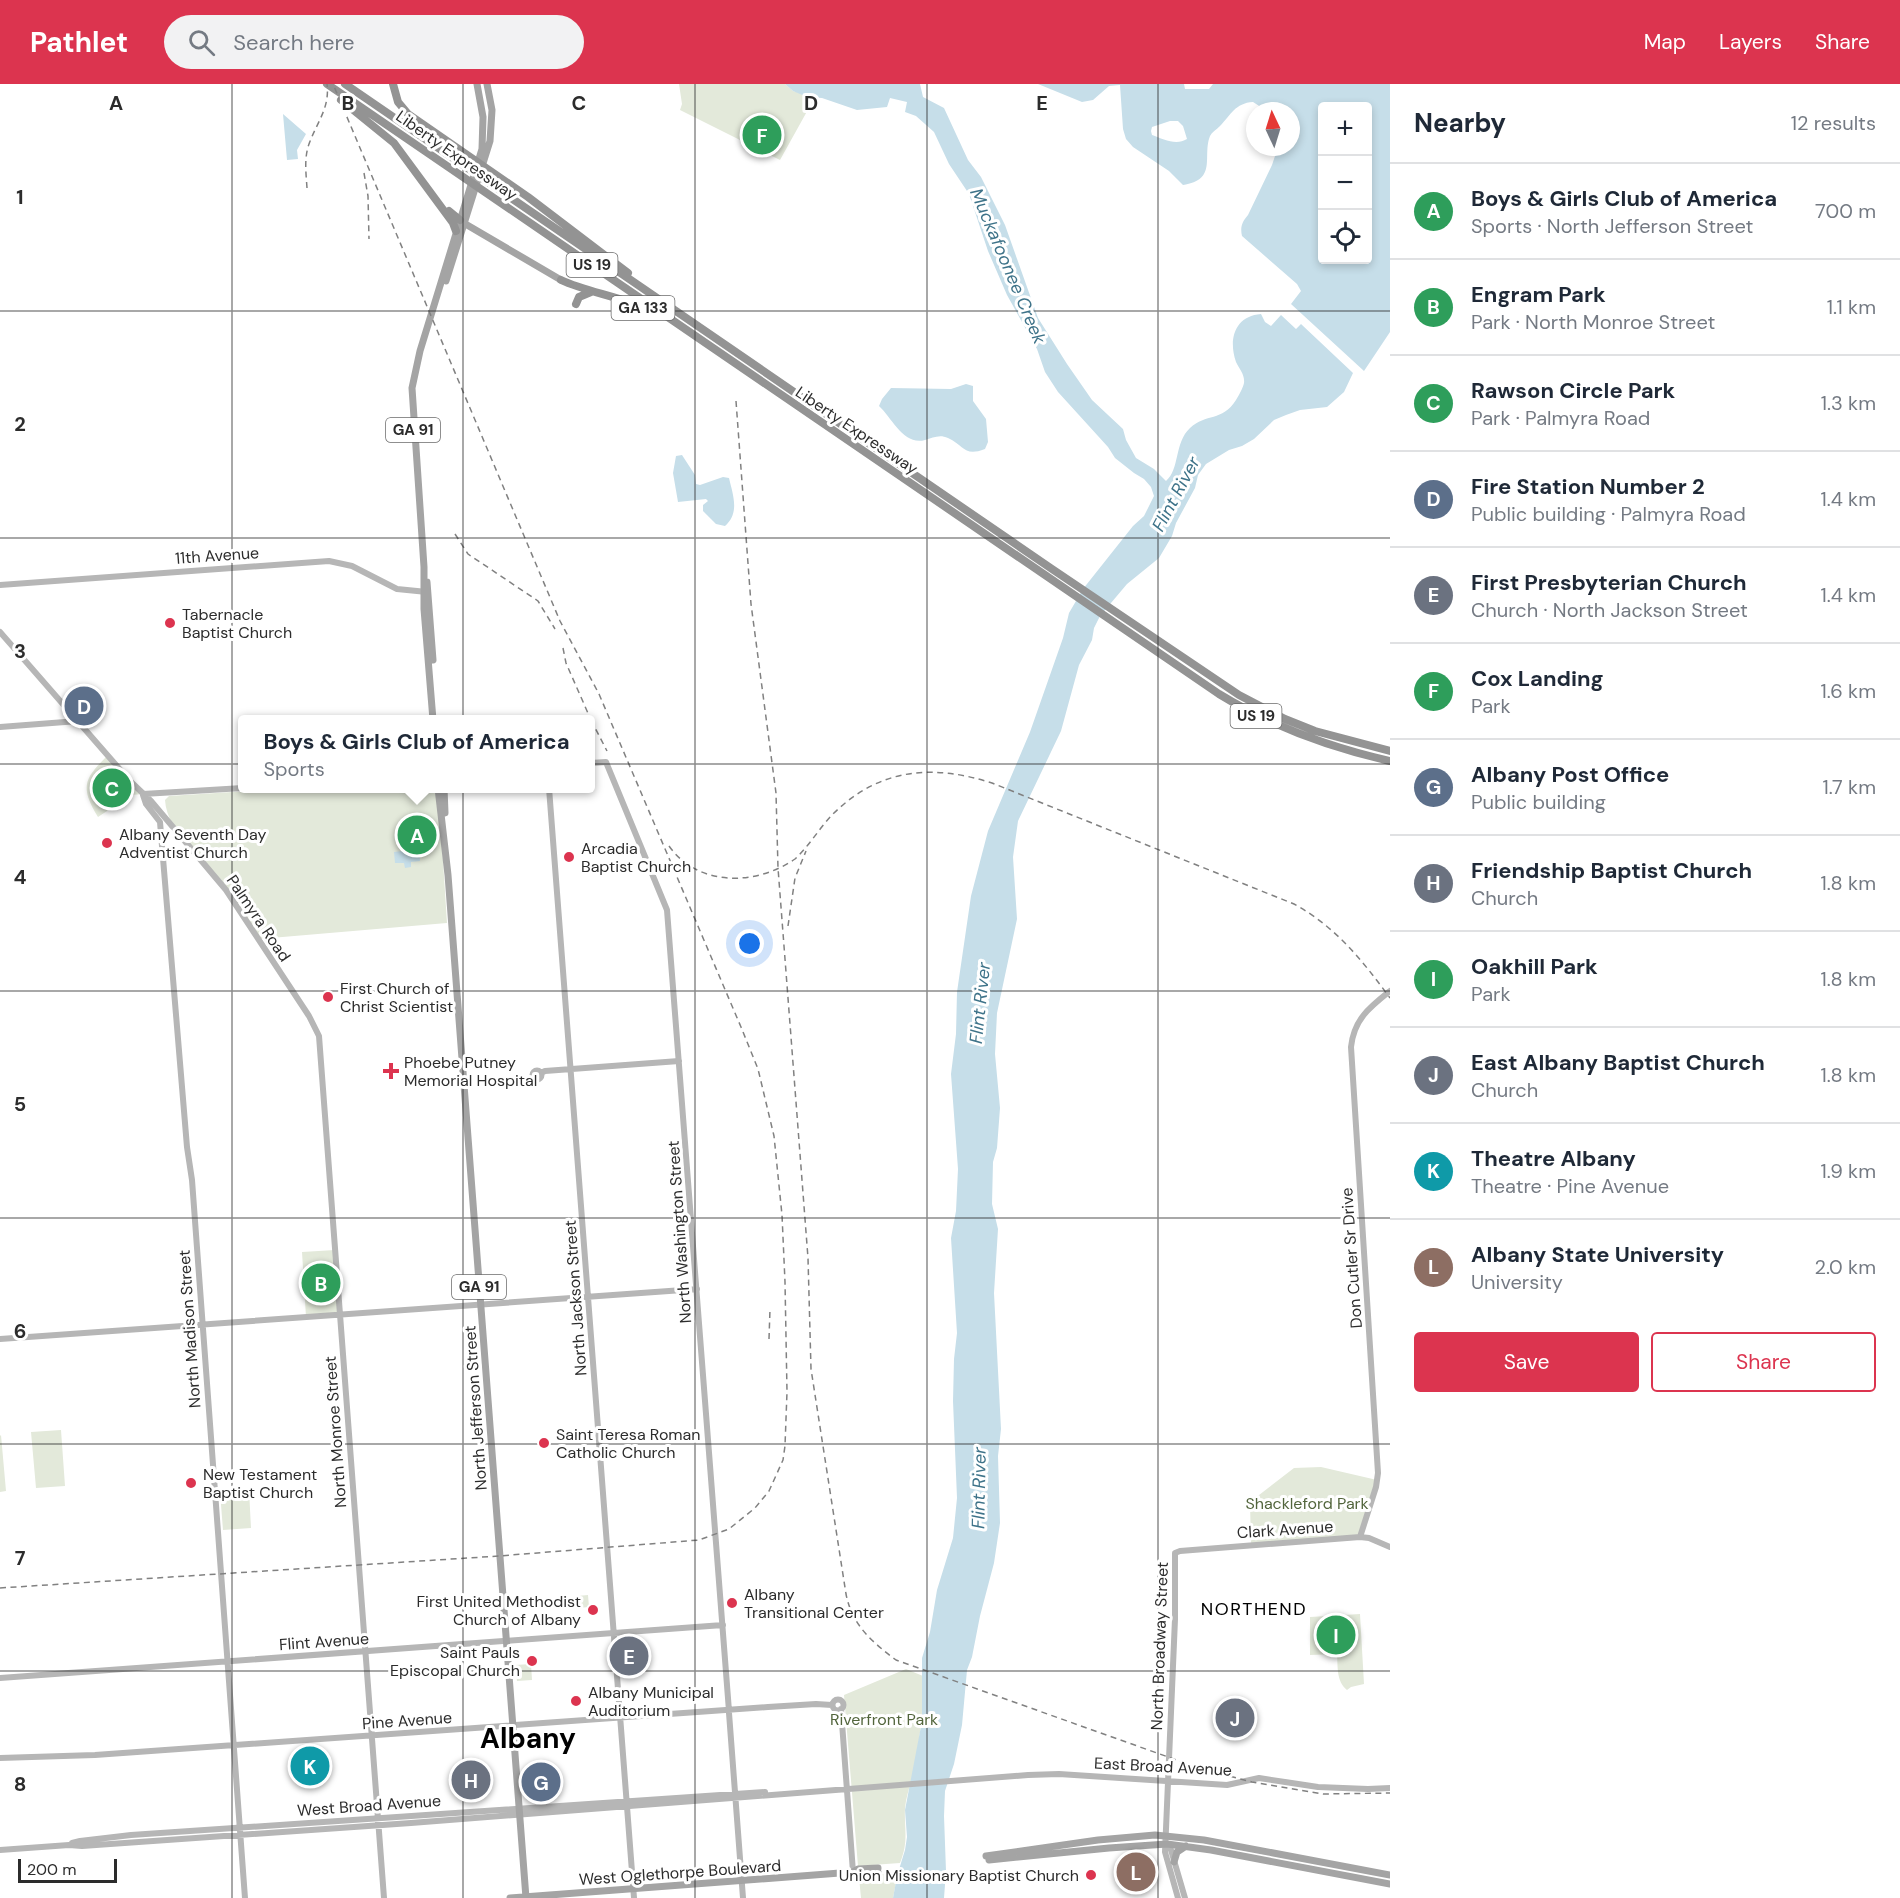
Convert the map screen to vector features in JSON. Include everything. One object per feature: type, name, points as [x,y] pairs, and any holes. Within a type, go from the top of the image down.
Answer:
[{"type":"highway","points":[[321,84],[364,113],[394,143],[453,222],[456,231]]},
{"type":"highway","name":"Liberty Expressway","points":[[327,84],[364,113],[488,194],[888,469],[1239,695],[1266,710],[1315,731],[1390,751]]},
{"type":"highway","name":"Liberty Expressway","points":[[345,84],[929,484],[1137,639],[1219,694],[1270,723],[1317,742],[1390,761]]},
{"type":"highway","name":"GA 133","points":[[393,84],[394,93],[402,109],[575,231],[665,304]]},
{"type":"highway","points":[[437,201],[462,222]]},
{"type":"highway","name":"GA 133","points":[[561,280],[650,312],[748,374]]},
{"type":"highway","points":[[576,304],[579,297],[591,292]]},
{"type":"main road","name":"GA 91","points":[[436,715],[412,388],[420,351],[459,244],[462,222],[479,161],[483,141],[483,110],[477,84]]},
{"type":"main road","name":"GA 91","points":[[438,297],[456,231],[462,222],[490,141],[492,110],[487,84]]},
{"type":"main road","name":"GA 133","points":[[462,222],[561,280]]},
{"type":"main road","points":[[459,244],[466,235],[474,233],[483,235]]},
{"type":"main road","name":"11th Avenue","points":[[0,585],[329,561],[352,566],[397,589],[426,592]]},
{"type":"main road","name":"Palmyra Road","points":[[0,632],[226,890],[309,1016],[319,1036]]},
{"type":"main road","points":[[0,727],[78,721]]},
{"type":"main road","name":"North Washington Street","points":[[595,763],[606,762],[666,904],[743,1898]]},
{"type":"main road","points":[[143,794],[238,788]]},
{"type":"main road","name":"North Jefferson Street","points":[[439,793],[444,827],[519,1811]]},
{"type":"main road","name":"North Jefferson Street","points":[[444,793],[444,827]]},
{"type":"main road","name":"North Jackson Street","points":[[549,793],[634,1898]]},
{"type":"main road","name":"Palmyra Road","points":[[143,794],[146,804],[160,822]]},
{"type":"main road","name":"North Madison Street","points":[[160,822],[192,1180],[245,1898]]},
{"type":"main road","name":"Don Cutler Sr Drive","points":[[1360,1536],[1376,1487],[1378,1473],[1351,1047],[1353,1034],[1360,1018],[1370,1006],[1390,991]]},
{"type":"main road","name":"North Monroe Street","points":[[319,1036],[384,1898]]},
{"type":"main road","points":[[541,1073],[679,1061]]},
{"type":"main road","points":[[0,1339],[697,1289]]},
{"type":"main road","name":"Clark Avenue","points":[[1180,1551],[1360,1536],[1390,1547]]},
{"type":"main road","name":"North Broadway Street","points":[[1166,1840],[1175,1619],[1174,1556],[1180,1551]]},
{"type":"main road","name":"Flint Avenue","points":[[0,1678],[723,1625]]},
{"type":"main road","name":"Pine Avenue","points":[[0,1758],[89,1756],[729,1712],[843,1702],[841,1709],[849,1788]]},
{"type":"main road","name":"East Broad Avenue","points":[[1004,1776],[1059,1774],[1227,1785],[1259,1778],[1318,1787],[1368,1790],[1390,1788]]},
{"type":"main road","name":"West Broad Avenue","points":[[69,1845],[94,1839],[240,1827],[379,1817],[519,1811],[1004,1776]]},
{"type":"main road","points":[[849,1788],[853,1872]]},
{"type":"main road","name":"GA 91","points":[[519,1811],[526,1897]]},
{"type":"main road","name":"West Broad Avenue","points":[[0,1850],[379,1826],[519,1811]]},
{"type":"main road","points":[[1390,1875],[1193,1838],[1166,1840],[1057,1853],[986,1858],[1098,1840],[1166,1840],[1186,1846],[1390,1884]]},
{"type":"main road","points":[[1057,1853],[1094,1845],[1098,1840]]},
{"type":"main road","points":[[1166,1840],[1185,1898]]},
{"type":"main road","points":[[1166,1840],[1165,1852],[1178,1898]]},
{"type":"main road","points":[[1174,1862],[1177,1851],[1186,1846]]},
{"type":"main road","name":"West Oglethorpe Boulevard","points":[[510,1898],[853,1872],[859,1875],[878,1870]]},
{"type":"green space","points":[[679,84],[785,84],[793,91],[815,97],[780,160],[680,110],[682,104]]},
{"type":"green space","points":[[108,755],[143,794],[131,795],[98,817],[88,797],[87,783],[94,770]]},
{"type":"green space","points":[[238,792],[436,793],[441,830],[447,923],[259,939],[230,894],[188,847],[172,824],[165,800],[169,796]]},
{"type":"green space","points":[[335,1250],[340,1314],[306,1317],[302,1252]]},
{"type":"green space","points":[[61,1430],[65,1486],[36,1488],[31,1432]]},
{"type":"green space","points":[[0,1436],[6,1491],[0,1492]]},
{"type":"green space","name":"Shackleford Park","points":[[1321,1467],[1377,1480],[1360,1536],[1251,1545],[1250,1502],[1294,1468]]},
{"type":"green space","points":[[249,1490],[251,1528],[223,1530],[220,1492]]},
{"type":"green space","points":[[588,1595],[589,1607],[578,1608],[577,1596]]},
{"type":"green space","points":[[1360,1614],[1364,1684],[1347,1690],[1339,1678],[1337,1654],[1310,1655],[1310,1617]]},
{"type":"green space","points":[[531,1664],[532,1680],[517,1681],[515,1665]]},
{"type":"green space","name":"Riverfront Park","points":[[906,1669],[923,1676],[923,1688],[920,1736],[906,1804],[903,1855],[900,1863],[858,1866],[844,1695]]},
{"type":"green space","points":[[898,1872],[893,1898],[861,1898],[859,1877]]},
{"type":"water","points":[[785,84],[920,84],[923,97],[944,108],[968,160],[981,177],[1005,225],[1038,318],[1092,400],[1123,429],[1136,458],[1154,469],[1166,481],[1173,470],[1181,441],[1190,428],[1202,420],[1225,412],[1241,391],[1244,377],[1236,362],[1233,345],[1236,330],[1245,319],[1261,314],[1265,322],[1271,326],[1281,315],[1296,329],[1301,324],[1353,373],[1344,392],[1327,407],[1300,410],[1274,420],[1254,439],[1206,464],[1198,475],[1195,488],[1159,558],[1127,584],[1100,616],[1094,628],[1092,640],[1079,665],[1061,731],[1018,821],[1013,857],[1017,919],[997,1013],[995,1054],[1000,1108],[997,1148],[993,1162],[992,1204],[998,1229],[994,1293],[1001,1429],[998,1456],[1000,1523],[994,1563],[967,1670],[962,1725],[954,1764],[945,1791],[944,1898],[893,1898],[905,1850],[907,1837],[905,1810],[922,1721],[922,1658],[930,1632],[937,1590],[953,1538],[957,1498],[953,1401],[957,1333],[951,1238],[956,1211],[958,1169],[951,1074],[956,1034],[957,992],[971,896],[988,831],[1030,732],[1063,638],[1069,613],[1083,589],[1133,526],[1144,516],[1154,496],[1151,487],[1144,479],[1115,458],[1108,447],[1058,392],[1045,372],[1037,349],[1007,295],[988,251],[969,194],[949,164],[934,132],[916,116],[905,112],[907,102],[890,98],[887,107],[857,110],[822,98],[807,97],[793,91]]},
{"type":"water","points":[[1038,84],[1184,84],[1185,89],[1209,89],[1213,84],[1390,84],[1390,332],[1364,371],[1291,304],[1301,291],[1297,284],[1242,236],[1243,222],[1275,156],[1300,156],[1300,102],[1246,102],[1238,107],[1210,136],[1205,173],[1194,182],[1183,185],[1169,171],[1133,147],[1126,139],[1123,129],[1120,85],[1109,86],[1093,100],[1082,102]],"holes":[[[1178,121],[1183,126],[1187,139],[1174,142],[1152,135],[1152,127]]]},
{"type":"water","points":[[283,114],[306,134],[297,150],[298,159],[287,160]]},
{"type":"water","points":[[966,384],[973,386],[973,401],[986,419],[988,442],[985,449],[978,451],[965,450],[945,437],[939,436],[918,441],[911,439],[899,430],[879,406],[891,388],[951,389]]},
{"type":"water","points":[[682,455],[695,475],[696,484],[700,485],[723,477],[729,478],[734,510],[730,521],[725,526],[716,524],[703,511],[703,505],[708,501],[706,499],[678,502],[673,473],[676,456]]},
{"type":"water","points":[[419,849],[420,861],[411,862],[411,867],[405,868],[404,863],[395,863],[394,852]]},
{"type":"railway","points":[[307,188],[307,149],[325,108],[327,84]]},
{"type":"railway","points":[[0,1588],[499,1556],[699,1540],[729,1529],[755,1508],[769,1491],[783,1460],[787,1392],[782,1215],[774,1136],[758,1069],[599,694],[560,621],[333,84]]},
{"type":"railway","points":[[364,173],[368,196],[369,239]]},
{"type":"railway","points":[[736,401],[751,604],[776,793],[778,868],[808,1258],[811,1369],[846,1594],[853,1615],[864,1632],[896,1660],[1199,1768],[1252,1782],[1323,1794],[1390,1793]]},
{"type":"railway","points":[[455,534],[468,554],[538,601],[555,629]]},
{"type":"railway","points":[[563,648],[566,663],[589,715]]},
{"type":"railway","points":[[595,728],[607,751]]},
{"type":"railway","points":[[669,846],[695,869],[711,875],[746,878],[780,868],[795,859],[834,813],[870,787],[908,774],[949,773],[970,777],[992,783],[1294,904],[1323,923],[1347,945],[1390,998]]},
{"type":"railway","points":[[788,926],[795,878],[806,851]]},
{"type":"railway","points":[[769,1339],[770,1309]]},
{"type":"place","name":"Cox Landing","points":[[762,135]]},
{"type":"place","name":"Tabernacle Baptist Church","points":[[170,623]]},
{"type":"place","name":"Fire Station Number 2","points":[[84,706]]},
{"type":"place","name":"Rawson Circle Park","points":[[112,788]]},
{"type":"place","name":"Boys & Girls Club of America","points":[[417,835]]},
{"type":"place","name":"Albany Seventh Day Adventist Church","points":[[107,843]]},
{"type":"place","name":"Arcadia Baptist Church","points":[[569,857]]},
{"type":"place","name":"First Church of Christ Scientist","points":[[328,997]]},
{"type":"place","name":"Phoebe Putney Memorial Hospital","points":[[391,1071]]},
{"type":"place","name":"Engram Park","points":[[321,1283]]},
{"type":"place","name":"Saint Teresa Roman Catholic Church","points":[[544,1443]]},
{"type":"place","name":"New Testament Baptist Church","points":[[191,1483]]},
{"type":"place","name":"Albany Transitional Center","points":[[732,1603]]},
{"type":"place","name":"First United Methodist Church of Albany","points":[[593,1610]]},
{"type":"place","name":"Oakhill Park","points":[[1336,1635]]},
{"type":"place","name":"First Presbyterian Church","points":[[629,1656]]},
{"type":"place","name":"Saint Pauls Episcopal Church","points":[[532,1661]]},
{"type":"place","name":"Albany Municipal Auditorium","points":[[576,1701]]},
{"type":"place","name":"East Albany Baptist Church","points":[[1235,1718]]},
{"type":"place","name":"Theatre Albany","points":[[310,1766]]},
{"type":"place","name":"Friendship Baptist Church","points":[[471,1780]]},
{"type":"place","name":"Albany Post Office","points":[[541,1782]]},
{"type":"place","name":"Albany State University","points":[[1136,1872]]},
{"type":"place","name":"Union Missionary Baptist Church","points":[[1091,1875]]},
{"type":"district","name":"NORTHEND","points":[[1254,1609]]},
{"type":"district","name":"Albany","points":[[528,1738]]},
{"type":"water label","name":"Muckafoonee Creek","points":[[1008,266]]},
{"type":"water label","name":"Flint River","points":[[1176,494]]},
{"type":"water label","name":"Flint River","points":[[980,1003]]},
{"type":"water label","name":"Flint River","points":[[979,1488]]}]
